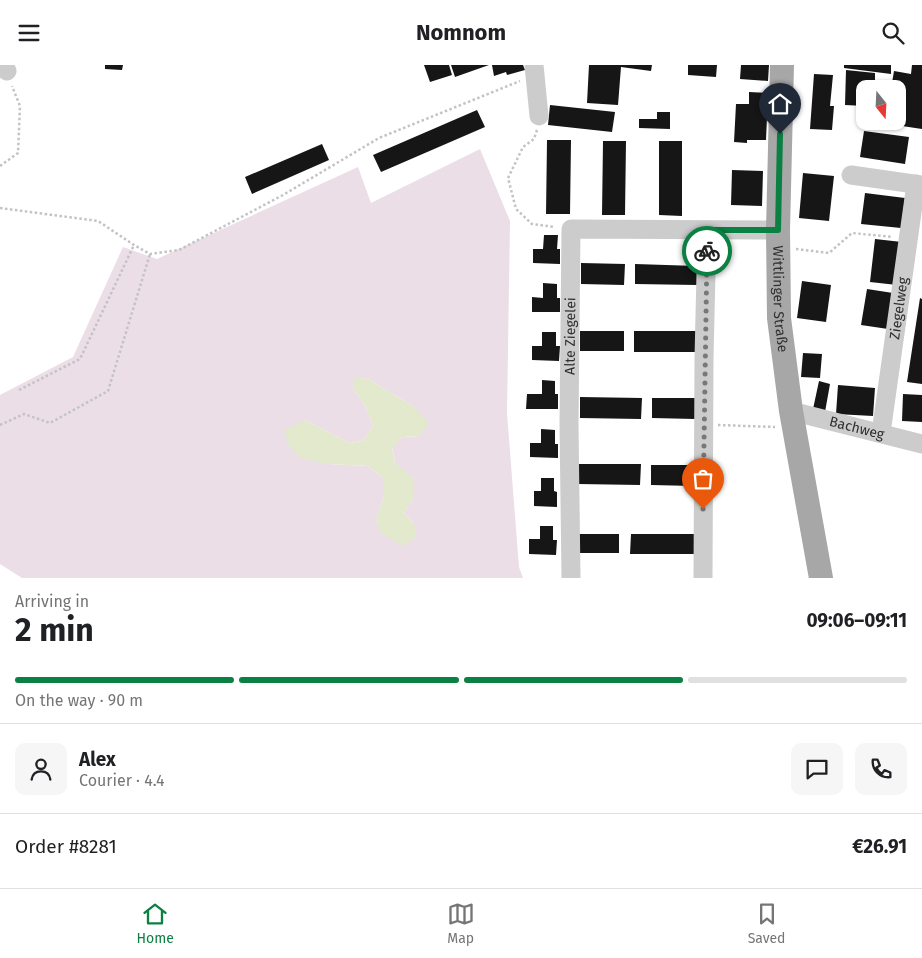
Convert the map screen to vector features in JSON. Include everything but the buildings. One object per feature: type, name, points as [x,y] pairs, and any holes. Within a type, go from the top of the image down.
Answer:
[{"type":"main road","name":"Wittlinger Straße","points":[[782,65],[778,238],[779,318],[793,419],[821,578]]},
{"type":"street","points":[[534,70],[539,116]]},
{"type":"street","points":[[851,175],[919,185]]},
{"type":"street","name":"Ziegelweg","points":[[881,433],[909,239],[919,185]]},
{"type":"street","points":[[571,229],[707,230],[778,238]]},
{"type":"street","name":"Alte Ziegelei","points":[[571,229],[569,424],[571,578]]},
{"type":"street","points":[[703,578],[707,230]]},
{"type":"street","name":"Bachweg","points":[[793,419],[881,433],[922,445]]},
{"type":"path","points":[[0,166],[18,153],[20,106],[6,68]]},
{"type":"path","points":[[0,208],[98,221],[150,254],[180,250],[283,195],[379,138],[534,70]]},
{"type":"path","points":[[539,116],[534,139],[523,147],[508,178],[511,194],[516,209],[532,224],[571,229]]},
{"type":"path","points":[[778,238],[829,253],[852,233],[909,239]]},
{"type":"path","points":[[19,390],[80,359],[134,245]]},
{"type":"path","points":[[0,425],[24,414],[50,423],[108,391],[150,254]]},
{"type":"path","points":[[705,425],[793,419]]},
{"type":"shaded area","points":[[480,149],[510,221],[507,413],[519,567],[523,578],[22,578],[0,564],[0,395],[73,357],[123,247],[157,259],[358,167],[371,203]],"holes":[[[354,378],[368,379],[414,407],[420,436],[402,437],[392,447],[395,463],[413,498],[404,513],[414,523],[376,522],[384,496],[384,479],[368,466],[328,464],[305,420],[349,443],[363,441],[373,426],[366,407],[354,390]]]},
{"type":"shaded area","points":[[354,377],[368,379],[414,407],[429,423],[420,436],[402,437],[392,448],[395,463],[413,478],[413,498],[404,513],[414,523],[416,537],[403,546],[382,534],[376,521],[384,496],[384,479],[368,466],[328,464],[301,458],[289,446],[284,430],[305,420],[349,443],[363,441],[373,426],[366,407],[354,390]]},
{"type":"way so far","points":[[703,509],[707,251]]},
{"type":"route","points":[[707,251],[707,230],[778,230],[780,134]]}]
